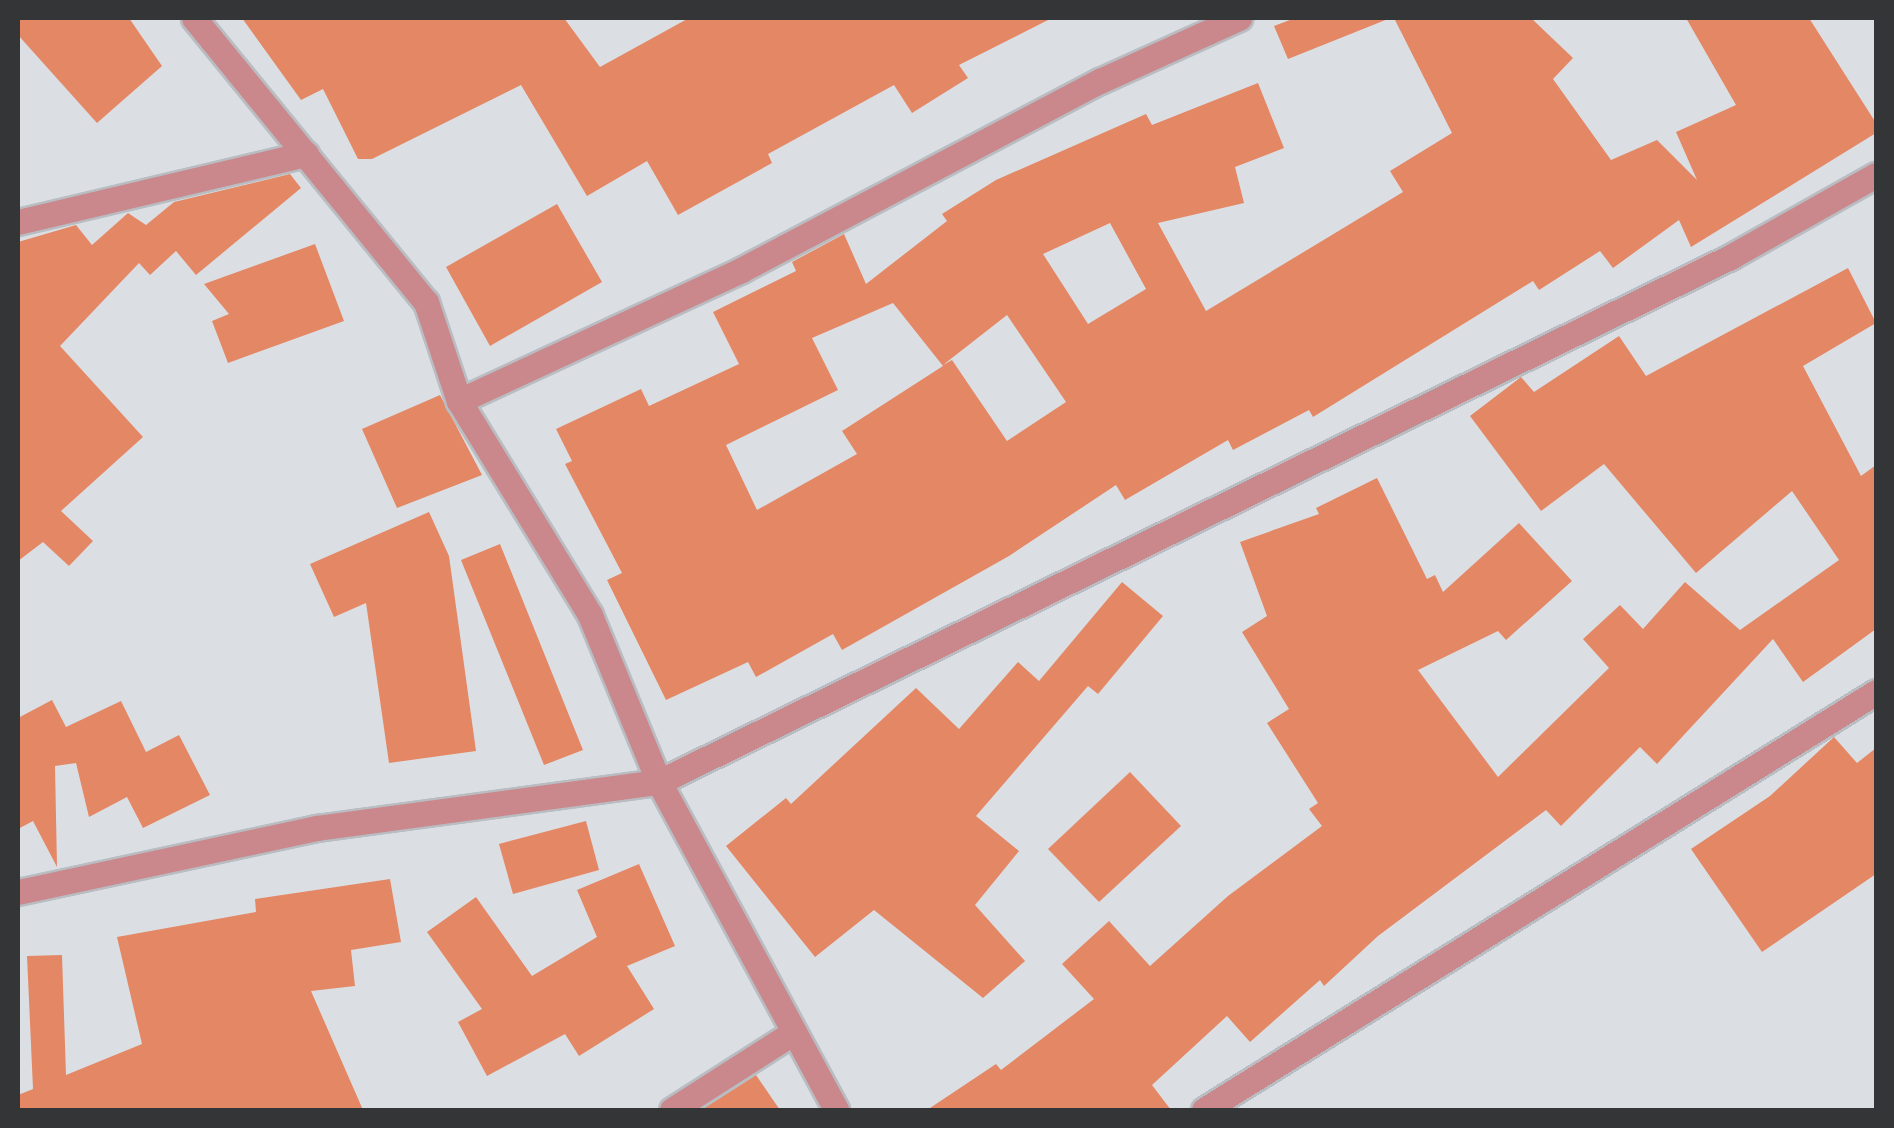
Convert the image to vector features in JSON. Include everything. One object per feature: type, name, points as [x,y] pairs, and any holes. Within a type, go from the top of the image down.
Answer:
[{"type":"street","points":[[194,18],[426,302],[459,401],[590,615],[659,782],[790,1034],[836,1110]]},
{"type":"street","points":[[459,401],[741,270],[1100,81],[1239,18]]},
{"type":"street","points":[[18,222],[306,154]]},
{"type":"street","points":[[18,892],[317,828],[659,782],[1732,256],[1876,175]]},
{"type":"street","points":[[1204,1110],[1876,692]]},
{"type":"street","points":[[672,1110],[790,1034]]},
{"type":"building","points":[[18,18],[129,18],[162,66],[97,123],[18,35]]},
{"type":"building","points":[[242,18],[564,18],[600,67],[689,18],[1052,18],[959,65],[968,78],[912,113],[894,85],[768,154],[772,163],[678,215],[647,161],[587,196],[521,85],[372,159],[358,159],[323,89],[301,100]]},
{"type":"building","points":[[1295,18],[1388,19],[1288,59],[1274,26]]},
{"type":"building","points":[[1394,18],[1531,18],[1573,58],[1553,79],[1611,160],[1657,140],[1697,180],[1676,132],[1736,105],[1686,18],[1809,18],[1876,123],[1876,133],[1691,247],[1679,220],[1613,268],[1600,251],[1539,290],[1533,281],[1313,417],[1309,410],[1233,450],[1228,440],[1125,500],[1116,485],[1009,556],[842,650],[833,634],[756,677],[748,662],[666,700],[607,580],[622,573],[565,464],[572,461],[556,429],[641,389],[649,406],[739,364],[713,312],[796,271],[792,262],[844,234],[866,284],[947,221],[942,214],[996,180],[1146,114],[1152,125],[1258,83],[1284,148],[1235,167],[1244,203],[1158,223],[1206,311],[1403,192],[1390,171],[1452,133]],"holes":[[[1110,223],[1146,289],[1088,324],[1043,254]],[[893,303],[943,366],[842,431],[857,454],[757,510],[726,445],[838,390],[812,338]],[[1007,315],[1066,402],[1007,441],[952,360],[943,365]]]},
{"type":"building","points":[[290,174],[301,188],[196,275],[176,251],[150,275],[139,263],[60,346],[143,437],[61,511],[93,541],[69,566],[43,542],[18,561],[18,242],[76,225],[92,245],[128,213],[146,225],[174,202]]},
{"type":"building","points":[[557,204],[602,282],[490,346],[446,267]]},
{"type":"building","points":[[315,244],[344,321],[228,363],[212,321],[229,314],[204,284]]},
{"type":"building","points":[[1848,268],[1876,323],[1803,366],[1861,476],[1876,465],[1876,629],[1803,682],[1773,639],[1657,764],[1640,747],[1561,826],[1546,810],[1378,936],[1324,986],[1320,980],[1250,1042],[1227,1016],[1152,1085],[1171,1110],[927,1110],[996,1064],[1001,1070],[1094,999],[1062,964],[1109,921],[1150,966],[1228,896],[1322,826],[1309,809],[1318,803],[1267,723],[1289,709],[1242,632],[1267,616],[1240,542],[1319,514],[1316,508],[1377,478],[1427,579],[1435,575],[1443,592],[1519,523],[1572,581],[1506,640],[1498,631],[1418,670],[1498,777],[1609,668],[1583,639],[1620,605],[1643,629],[1685,582],[1740,630],[1839,560],[1792,491],[1696,573],[1604,464],[1541,511],[1470,416],[1521,377],[1534,392],[1619,336],[1646,376]]},
{"type":"building","points":[[440,395],[482,475],[397,508],[362,429]]},
{"type":"building","points":[[429,512],[449,556],[476,751],[389,763],[366,603],[334,617],[310,564]]},
{"type":"building","points":[[500,544],[583,750],[544,765],[461,560]]},
{"type":"building","points":[[1122,582],[1163,616],[1098,694],[1088,686],[976,816],[1019,851],[975,905],[1025,961],[983,998],[874,910],[815,957],[726,846],[786,798],[791,804],[916,688],[959,729],[1018,662],[1039,681]]},
{"type":"building","points":[[52,700],[66,727],[121,701],[146,752],[179,735],[210,795],[143,828],[127,797],[89,817],[76,763],[55,766],[57,867],[33,821],[18,829],[18,718]]},
{"type":"building","points":[[1834,737],[1857,763],[1876,748],[1876,874],[1762,952],[1691,849],[1770,796]]},
{"type":"building","points":[[1130,772],[1181,826],[1099,902],[1048,849]]},
{"type":"building","points":[[586,821],[599,870],[513,894],[499,844]]},
{"type":"building","points":[[639,864],[675,946],[627,966],[654,1009],[579,1056],[565,1034],[487,1076],[458,1022],[482,1009],[427,932],[476,897],[532,976],[597,937],[577,890]]},
{"type":"building","points":[[390,879],[401,942],[351,950],[355,986],[311,991],[363,1110],[18,1110],[18,1095],[33,1089],[27,956],[62,955],[66,1075],[142,1044],[117,937],[256,912],[255,899]]},
{"type":"building","points":[[756,1075],[780,1110],[701,1110]]}]
